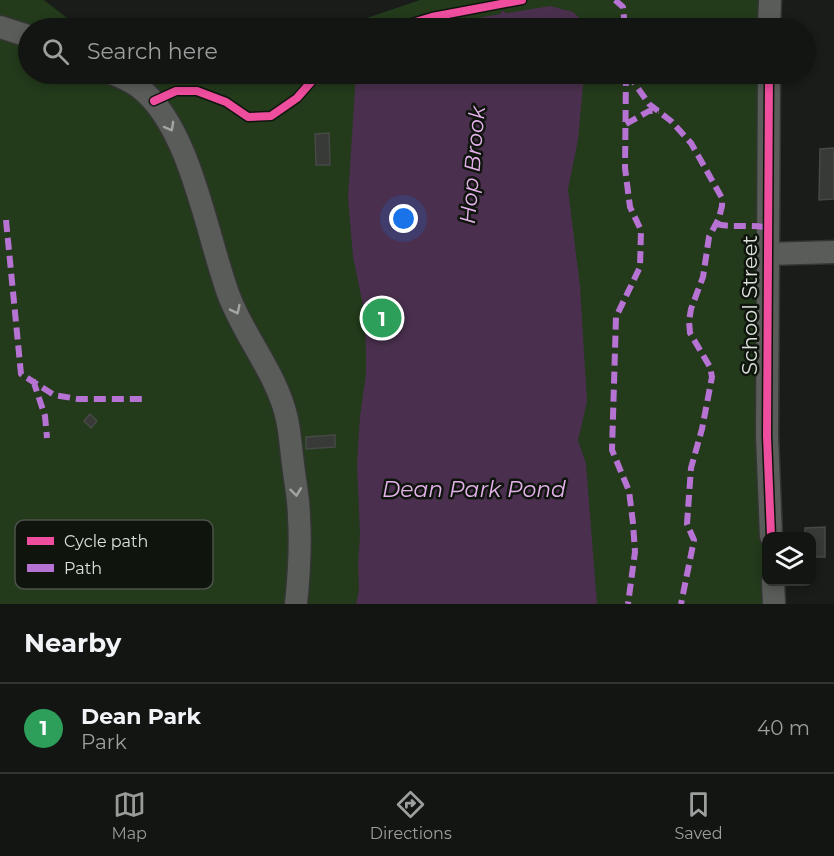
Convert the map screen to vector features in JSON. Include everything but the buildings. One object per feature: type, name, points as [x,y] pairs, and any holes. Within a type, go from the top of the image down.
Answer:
[{"type":"street","points":[[770,0],[770,18]]},
{"type":"street","points":[[0,27],[18,33]]},
{"type":"street","points":[[132,84],[142,90],[153,101],[169,124],[182,149],[230,297],[282,399],[299,516],[300,561],[296,604]]},
{"type":"street","name":"School Street","points":[[769,84],[767,436],[771,532]]},
{"type":"street","points":[[768,254],[834,252]]},
{"type":"street","points":[[773,586],[774,604]]},
{"type":"green space","points":[[0,0],[44,0],[67,18],[18,18],[18,84],[765,84],[766,532],[762,532],[762,586],[767,586],[769,604],[0,604]]},
{"type":"green space","points":[[420,0],[766,0],[766,18],[367,18]]},
{"type":"water","points":[[550,6],[573,12],[579,18],[479,18]]},
{"type":"water","name":"Dean Park Pond","points":[[355,84],[583,84],[578,140],[568,189],[580,287],[587,402],[578,440],[586,464],[597,604],[356,604],[359,589],[360,535],[357,464],[366,374],[366,348],[363,305],[353,257],[348,197]]},
{"type":"waterway","name":"Hop Brook","points":[[503,13],[503,18]]},
{"type":"marked path","points":[[615,0],[623,7],[624,18]]},
{"type":"marked path","points":[[626,84],[625,168],[630,207],[641,230],[640,267],[616,317],[612,450],[629,491],[633,523],[635,552],[628,604]]},
{"type":"marked path","points":[[635,84],[649,104],[671,121],[691,143],[722,198],[719,218],[709,237],[703,277],[689,321],[690,333],[710,367],[712,377],[702,429],[691,468],[687,524],[694,540],[681,604]]},
{"type":"marked path","points":[[626,124],[649,111],[659,111]]},
{"type":"marked path","points":[[6,220],[21,374],[54,395],[78,399],[143,399]]},
{"type":"marked path","points":[[716,224],[769,228]]},
{"type":"marked path","points":[[33,380],[45,416],[47,438]]},
{"type":"cycle path","points":[[429,18],[522,0]]},
{"type":"cycle path","points":[[154,101],[176,91],[197,91],[226,102],[248,117],[271,116],[297,98],[309,84]]},
{"type":"cycle path","points":[[769,84],[767,436],[771,532]]},
{"type":"place","name":"Dean Park","points":[[382,318]]}]
